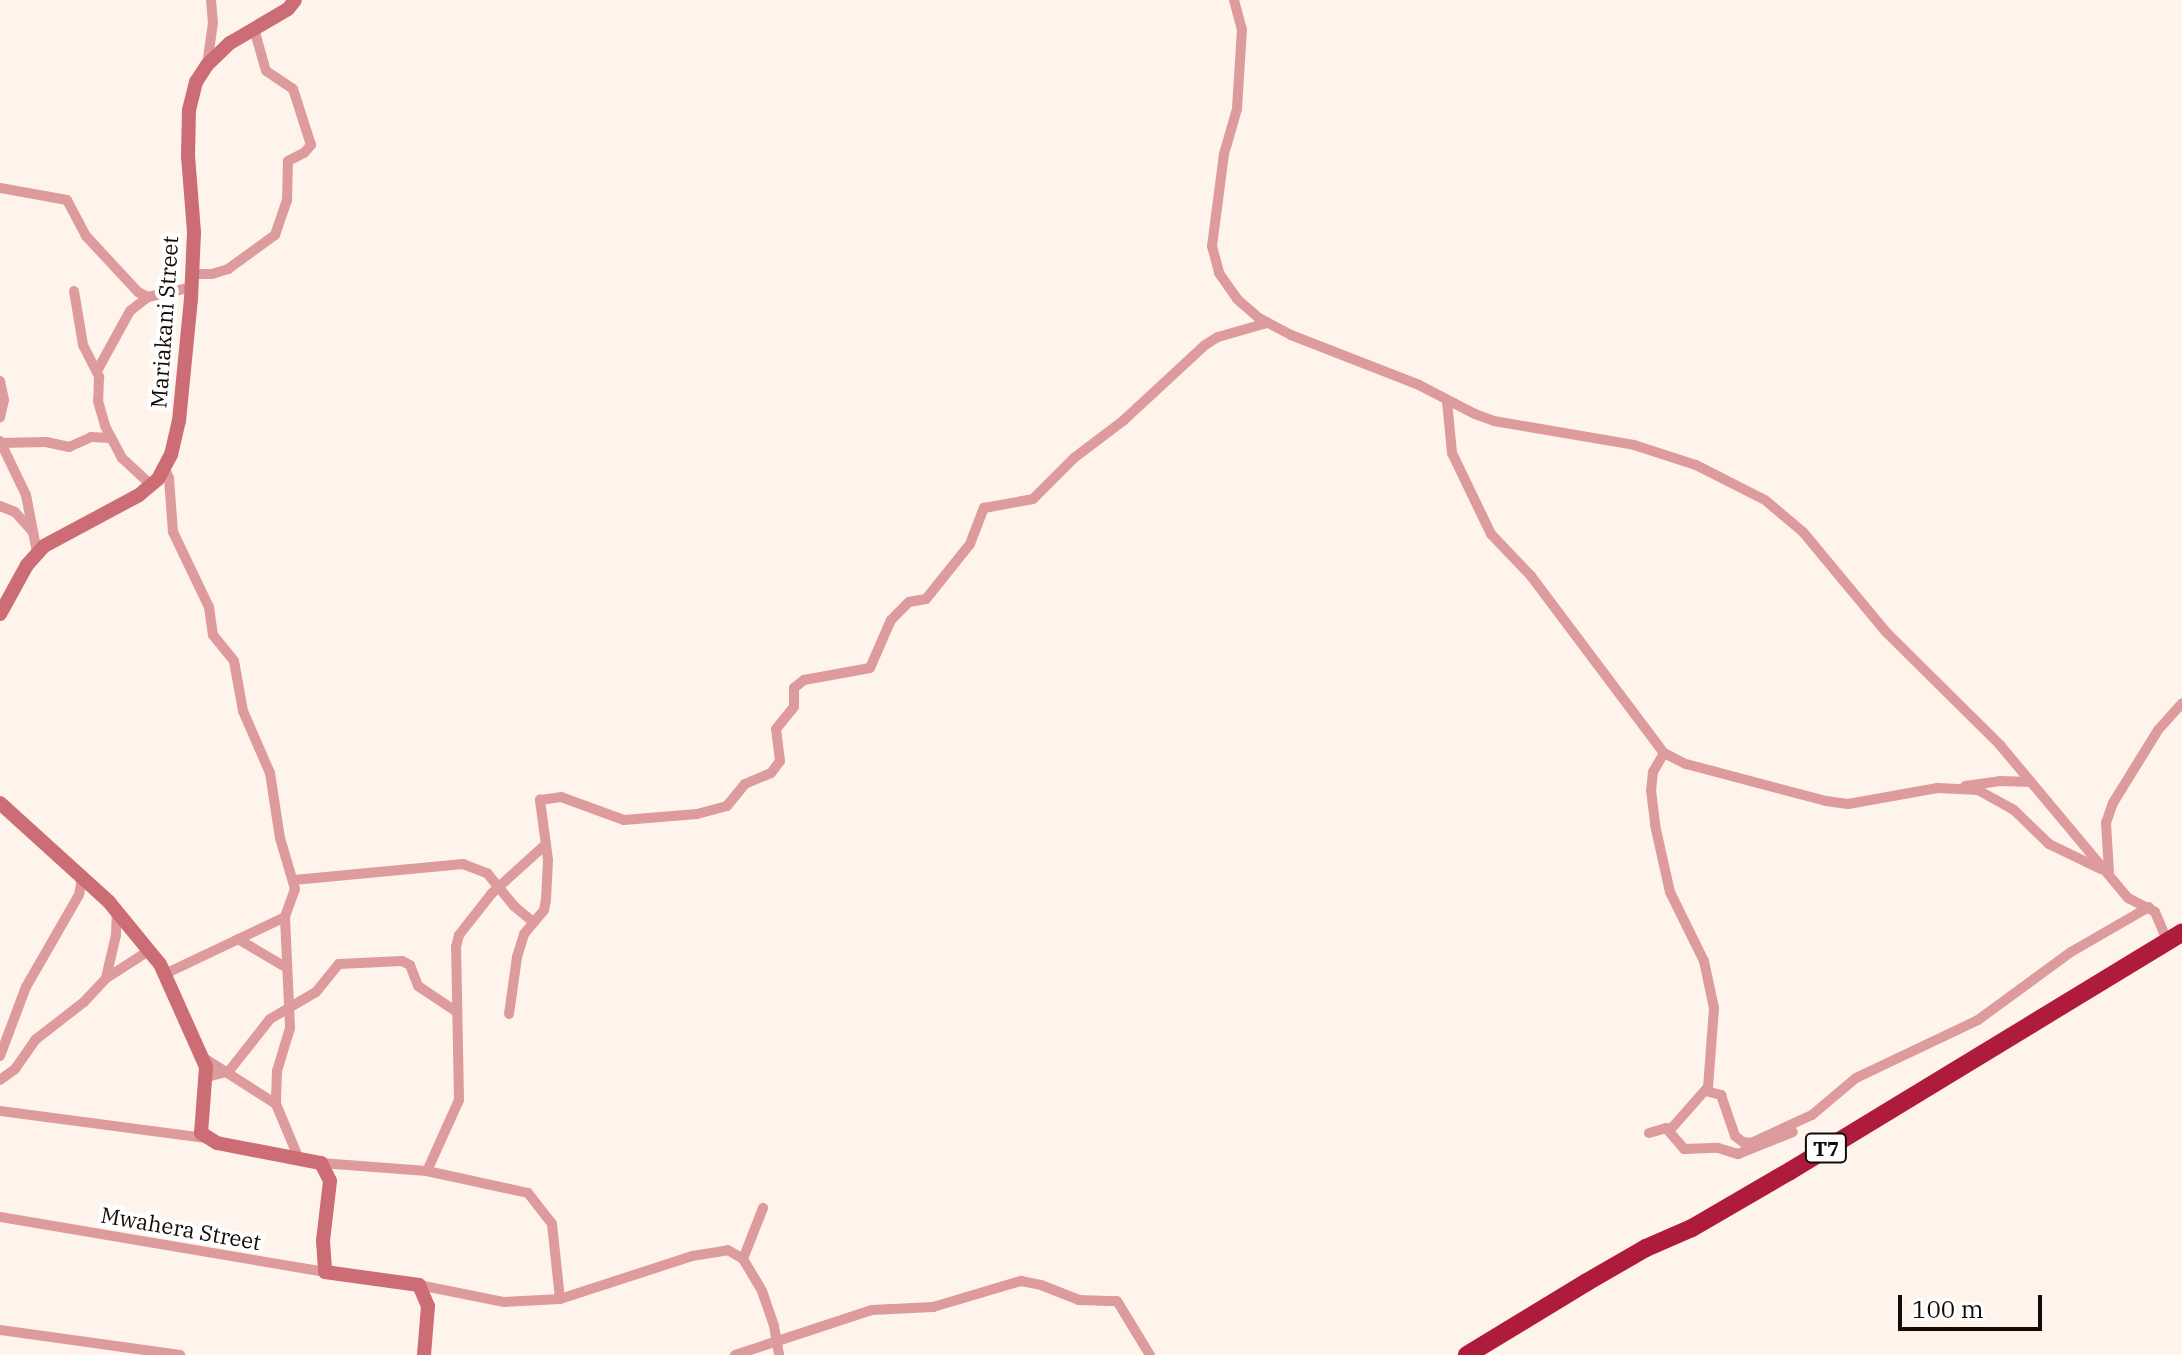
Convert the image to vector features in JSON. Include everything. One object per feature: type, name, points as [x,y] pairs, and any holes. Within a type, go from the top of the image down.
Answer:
[{"type":"highway","name":"T7","points":[[1467,1355],[1646,1248],[1692,1228],[1790,1171],[2175,938]]},
{"type":"street","points":[[207,65],[213,23],[211,0]]},
{"type":"street","name":"Mariakani Street","points":[[0,614],[37,552],[57,537],[110,512],[152,486],[165,469],[178,432],[192,280],[188,156],[189,110],[196,82],[207,65],[230,43],[288,9],[295,0]]},
{"type":"street","points":[[1234,0],[1242,29],[1237,109],[1224,154],[1213,255],[1237,299],[1267,323],[1419,385],[1494,421],[1634,445],[1679,459],[1765,500],[1803,532],[1865,609],[2000,745],[2128,898],[2149,907],[2175,938]]},
{"type":"street","points":[[97,371],[124,320],[148,297],[228,269],[275,235],[287,201],[288,161],[304,153],[311,145],[293,89],[266,71],[254,29]]},
{"type":"street","points":[[0,188],[28,190],[67,200],[86,236],[138,292],[148,297]]},
{"type":"street","points":[[74,291],[83,345],[97,371],[98,401],[111,438],[128,465],[152,486]]},
{"type":"street","points":[[509,1014],[517,957],[532,921],[544,910],[546,900],[546,844],[538,809],[541,799],[561,797],[624,820],[697,814],[727,806],[745,784],[771,773],[780,761],[776,729],[794,707],[793,692],[798,684],[837,672],[870,668],[891,620],[909,602],[926,599],[970,544],[984,508],[1033,499],[1058,473],[1124,420],[1205,345],[1218,337],[1267,323]]},
{"type":"street","points":[[0,381],[4,400],[0,418]]},
{"type":"street","points":[[1447,401],[1452,453],[1491,534],[1531,576],[1664,753],[1686,764],[1837,803],[2000,781],[2031,782]]},
{"type":"street","points":[[37,552],[26,495],[1,442],[46,442],[69,447],[91,437],[111,438]]},
{"type":"street","points":[[165,469],[169,478],[173,532],[209,607],[213,635],[234,661],[243,711],[270,773],[281,845],[294,880],[293,898],[285,917],[290,1009],[288,1044],[277,1071],[276,1104],[279,1119],[299,1159]]},
{"type":"street","points":[[0,506],[15,512],[34,533]]},
{"type":"street","points":[[2109,874],[2106,823],[2113,803],[2158,730],[2182,703]]},
{"type":"street","points":[[1664,753],[1653,772],[1652,807],[1670,892],[1704,961],[1711,986],[1713,1029],[1706,1091],[1670,1130]]},
{"type":"street","points":[[1963,787],[2004,803],[2041,839],[2109,874]]},
{"type":"street","points":[[0,803],[117,910],[165,974],[204,1058],[207,1077],[199,1121],[200,1130],[206,1138]]},
{"type":"street","points":[[427,1171],[459,1100],[459,935],[499,886],[546,844]]},
{"type":"street","points":[[294,880],[329,874],[463,864],[487,873],[532,921]]},
{"type":"street","points":[[0,1056],[16,1008],[79,895],[82,878]]},
{"type":"street","points":[[1649,1133],[1661,1127],[1670,1130],[1684,1149],[1711,1148],[1744,1154],[1796,1130],[1856,1078],[1978,1020],[2061,958],[2149,907]]},
{"type":"street","points":[[106,978],[116,935],[117,910]]},
{"type":"street","points":[[165,974],[285,917]]},
{"type":"street","points":[[238,939],[287,968]]},
{"type":"street","points":[[0,1080],[15,1069],[35,1040],[84,1002],[106,978],[135,956],[150,950]]},
{"type":"street","points":[[207,1077],[224,1073],[270,1019],[322,987],[335,965],[402,961],[413,967],[421,989],[457,1012]]},
{"type":"street","points":[[204,1058],[276,1104]]},
{"type":"street","points":[[1706,1091],[1721,1095],[1732,1131],[1747,1144],[1812,1115]]},
{"type":"street","points":[[0,1111],[206,1138],[321,1163],[427,1171],[528,1193],[552,1224],[560,1299]]},
{"type":"street","points":[[321,1163],[330,1181],[323,1241],[325,1272],[419,1285],[504,1302],[560,1299],[714,1251],[728,1250],[743,1259],[770,1312],[778,1349]]},
{"type":"street","points":[[743,1259],[763,1208]]},
{"type":"street","name":"Mwahera Street","points":[[0,1217],[325,1272]]},
{"type":"street","points":[[735,1355],[778,1349],[872,1310],[933,1307],[1021,1281],[1041,1285],[1079,1300],[1117,1301],[1150,1355]]},
{"type":"street","points":[[419,1285],[428,1306],[424,1355]]},
{"type":"street","points":[[0,1330],[180,1355]]}]
